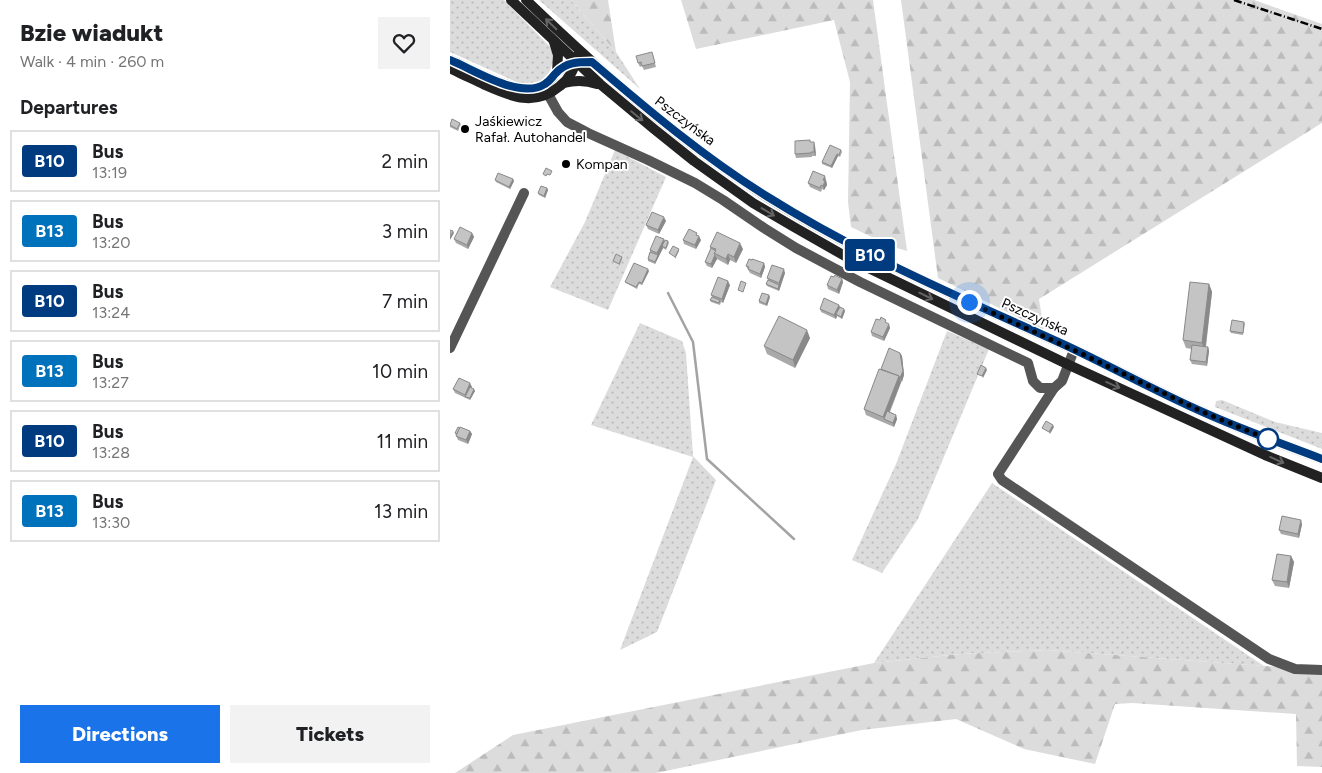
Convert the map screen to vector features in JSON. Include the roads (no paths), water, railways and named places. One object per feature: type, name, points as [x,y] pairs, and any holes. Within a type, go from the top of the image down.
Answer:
[{"type":"main road","name":"Pszczyńska","points":[[511,0],[600,84],[694,162],[753,203],[794,228],[852,260],[1069,365],[1322,478]]},
{"type":"main road","name":"Pszczyńska","points":[[526,0],[592,62],[675,132],[768,197],[843,241],[895,268],[1074,350],[1205,413],[1256,435],[1322,459]]},
{"type":"main road","points":[[554,42],[558,55],[557,72]]},
{"type":"main road","points":[[450,68],[502,93],[528,99],[548,94],[564,83],[574,70],[577,48]]},
{"type":"main road","points":[[450,60],[502,83],[526,90],[538,88],[546,84],[566,65],[576,62],[592,62]]},
{"type":"main road","points":[[564,83],[587,80],[600,84]]},
{"type":"street","points":[[548,94],[558,112],[567,122],[695,183],[772,233],[860,282],[1028,363],[1033,381],[1040,388],[1054,388]]},
{"type":"street","points":[[450,348],[524,193]]},
{"type":"street","points":[[1074,350],[1062,381],[1054,388],[998,474],[1002,480],[1269,659],[1295,669],[1322,670]]},
{"type":"waterway","points":[[668,293],[693,342],[707,459],[794,539]]},
{"type":"railway","points":[[1234,0],[1322,29]]},
{"type":"place","name":"Jaśkiewicz Rafał. Autohandel","points":[[465,129]]},
{"type":"place","name":"Kompan","points":[[566,164]]}]
